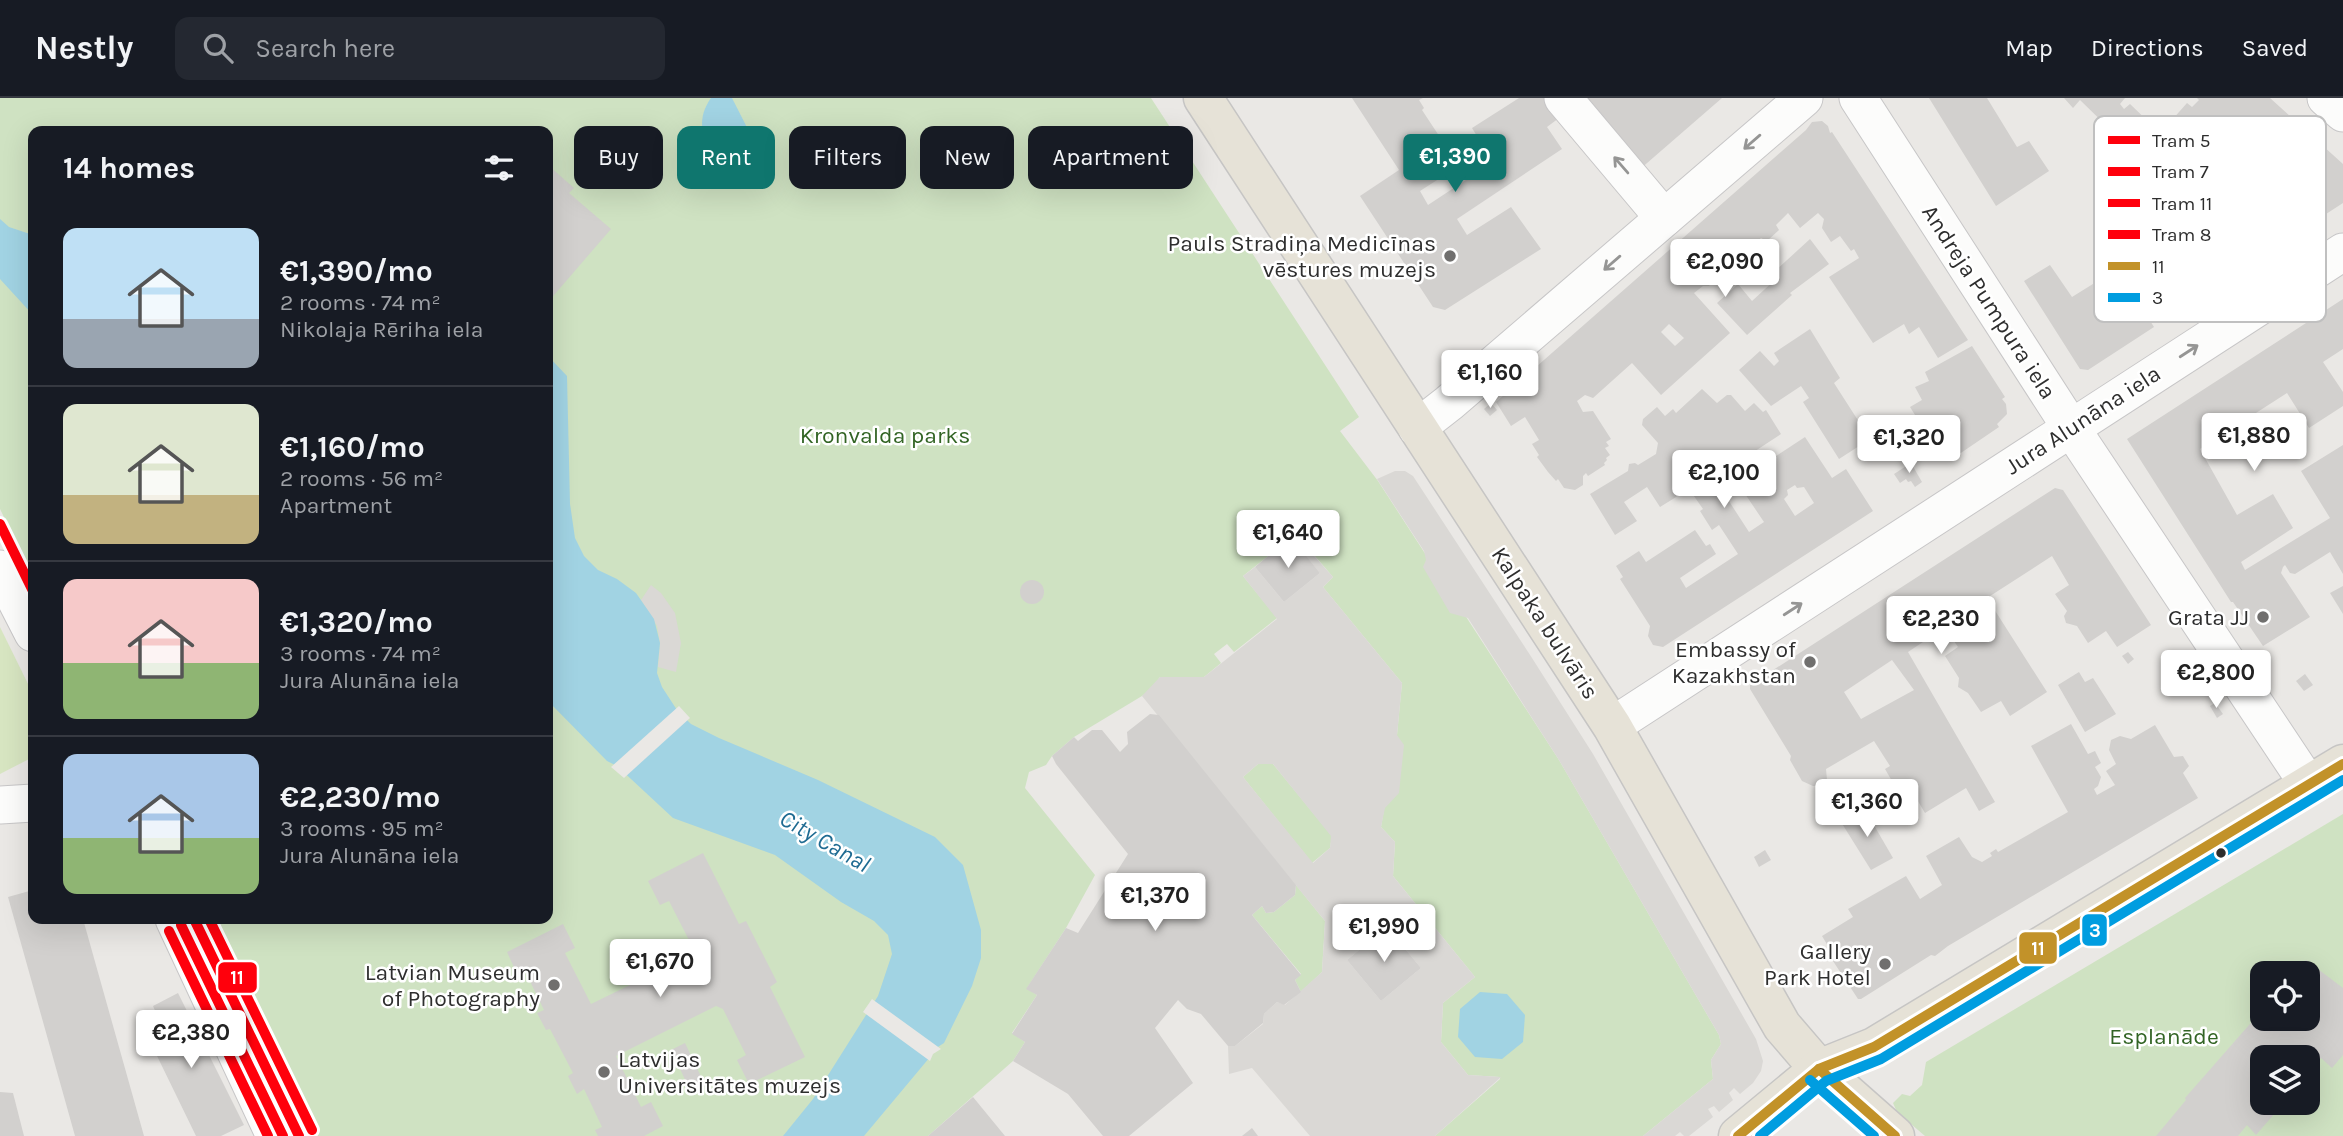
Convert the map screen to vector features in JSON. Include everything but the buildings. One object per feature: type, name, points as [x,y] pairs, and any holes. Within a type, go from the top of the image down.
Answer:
[{"type":"main road","name":"Kalpaka bulvāris","points":[[1203,98],[1612,726],[1782,1026],[1819,1069],[1895,1136]]},
{"type":"main road","points":[[1738,1136],[1819,1069],[1874,1047],[2343,764]]},
{"type":"street","points":[[1563,98],[1664,218]]},
{"type":"street","points":[[1417,428],[1804,98]]},
{"type":"street","name":"Andreja Pumpura iela","points":[[1858,98],[2071,428],[2308,784]]},
{"type":"street","points":[[2326,98],[2343,113]]},
{"type":"street","name":"Jura Alunāna iela","points":[[2326,263],[2343,252]]},
{"type":"street","name":"Jura Alunāna iela","points":[[1612,726],[2235,322]]},
{"type":"street","points":[[0,569],[28,623]]},
{"type":"street","points":[[0,805],[28,803]]},
{"type":"street","points":[[176,924],[275,1136]]},
{"type":"green space","name":"Kronvalda parks","points":[[0,98],[1151,98],[1169,126],[1028,126],[1028,189],[1193,189],[1193,162],[1359,417],[1340,431],[1378,481],[1559,760],[1719,1035],[1721,1044],[1711,1060],[1713,1079],[1643,1136],[1435,1136],[1500,1077],[1468,1075],[1441,1042],[1443,1003],[1475,977],[1393,876],[1395,842],[1381,827],[1397,735],[1402,683],[1323,587],[1333,577],[1296,534],[1243,576],[1277,618],[1234,652],[1227,644],[1214,654],[1221,663],[1204,677],[1160,677],[1142,696],[1074,737],[1052,756],[1046,765],[1029,772],[1025,788],[1095,875],[1066,928],[1027,988],[1037,995],[1012,1033],[1025,1042],[1013,1061],[928,1136],[314,1136],[207,924],[553,924],[553,126],[28,126],[28,566],[0,509]]},
{"type":"green space","points":[[0,627],[28,684],[28,760],[0,774]]},
{"type":"green space","points":[[1258,764],[1273,764],[1332,836],[1330,848],[1312,863],[1243,777]]},
{"type":"green space","name":"Esplanāde","points":[[2343,814],[2343,1136],[1925,1136],[1897,1112],[1893,1103],[1902,1094],[1910,1096],[1922,1085],[1926,1062]]},
{"type":"green space","points":[[1296,885],[1325,921],[1322,972],[1301,992],[1295,980],[1301,974],[1252,915],[1262,906],[1266,913],[1274,912],[1295,895]]},
{"type":"shaded area","points":[[1395,471],[1405,471],[1413,476],[1532,658],[1593,754],[1756,1039],[1763,1061],[1761,1071],[1753,1083],[1740,1094],[1734,1088],[1729,1093],[1733,1100],[1719,1112],[1714,1106],[1708,1109],[1713,1117],[1689,1136],[1680,1132],[1675,1136],[1643,1136],[1713,1079],[1711,1060],[1721,1044],[1719,1035],[1559,760],[1468,618],[1450,613],[1423,567],[1426,560],[1424,551],[1377,479]]},
{"type":"shaded area","points":[[1309,550],[1333,577],[1323,587],[1402,683],[1397,735],[1404,745],[1399,793],[1385,808],[1381,827],[1395,842],[1393,876],[1475,977],[1443,1003],[1441,1042],[1468,1075],[1501,1077],[1435,1136],[1310,1136],[1252,1068],[1229,1074],[1228,1046],[1235,1046],[1263,1024],[1264,1014],[1277,1002],[1285,1005],[1322,972],[1325,921],[1142,696],[1160,677],[1204,677],[1277,619],[1243,576],[1255,567],[1284,602],[1320,573],[1305,555]],"holes":[[[1258,764],[1273,764],[1331,836],[1330,848],[1313,863],[1243,777]],[[1387,927],[1421,968],[1381,1001],[1347,960]]]},
{"type":"shaded area","points":[[651,585],[661,593],[675,613],[681,643],[676,672],[658,667],[660,643],[657,626],[641,600]]},
{"type":"water","points":[[711,98],[732,98],[746,126],[702,126],[704,112]]},
{"type":"water","points":[[0,219],[9,227],[28,233],[28,310],[0,279]]},
{"type":"water","name":"City Canal","points":[[553,361],[567,376],[570,504],[575,538],[584,556],[598,570],[617,579],[636,593],[654,619],[660,643],[657,673],[662,687],[677,710],[691,724],[719,738],[818,780],[935,837],[963,865],[981,930],[981,958],[972,986],[944,1043],[930,1052],[930,1057],[864,1136],[783,1136],[813,1099],[878,996],[892,954],[888,935],[874,921],[841,902],[775,855],[673,818],[617,766],[607,761],[553,706]]},
{"type":"water","points":[[1480,992],[1507,994],[1525,1015],[1523,1042],[1502,1059],[1475,1057],[1458,1037],[1460,1009]]},
{"type":"pier","points":[[679,706],[690,718],[624,778],[611,767]]},
{"type":"pier","points":[[872,999],[941,1049],[933,1054],[930,1061],[863,1012]]},
{"type":"tram line","name":"5","points":[[0,524],[28,581]]},
{"type":"tram line","name":"5","points":[[196,924],[299,1136]]},
{"type":"tram line","name":"11","points":[[211,924],[312,1130]]},
{"type":"tram line","name":"7","points":[[181,925],[283,1136]]},
{"type":"tram line","name":"8","points":[[169,931],[268,1136]]},
{"type":"transit line","name":"11","points":[[1738,1136],[1819,1069],[1874,1047],[2343,764]]},
{"type":"transit line","name":"3","points":[[1760,1136],[1826,1081],[1881,1059],[2343,780]]},
{"type":"transit line","name":"11","points":[[1819,1069],[1895,1136]]},
{"type":"transit line","name":"3","points":[[1810,1080],[1874,1136]]},
{"type":"place","name":"Pauls Stradiņa Medicīnas vēstures muzejs","points":[[1450,256]]},
{"type":"place","name":"Grata JJ","points":[[2263,617]]},
{"type":"place","name":"Embassy of Kazakhstan","points":[[1810,662]]},
{"type":"place","name":"Gallery Park Hotel","points":[[1885,964]]},
{"type":"place","name":"Latvian Museum of Photography","points":[[554,985]]},
{"type":"place","name":"Latvijas Universitātes muzejs","points":[[604,1072]]}]
